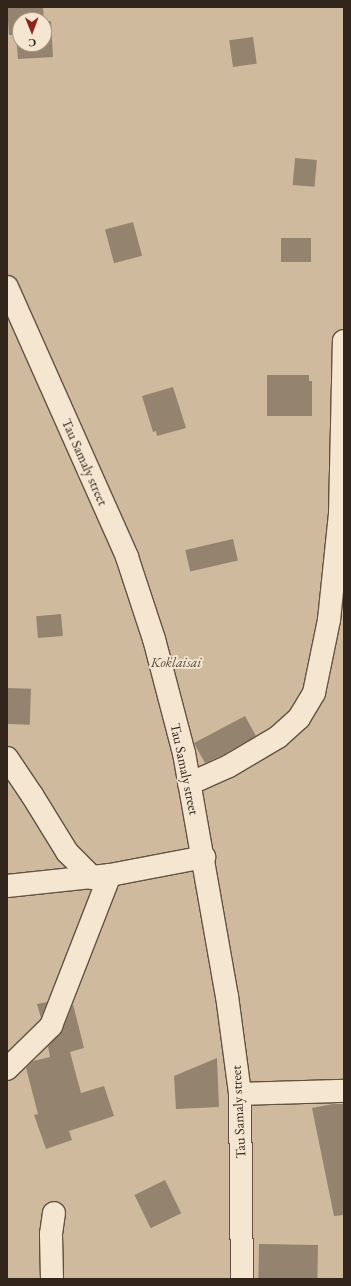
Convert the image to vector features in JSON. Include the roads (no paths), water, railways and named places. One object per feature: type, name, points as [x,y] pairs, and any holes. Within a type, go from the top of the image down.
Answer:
[{"type":"street","name":"Tau Samaly street","points":[[10,300],[127,557],[154,639],[184,753],[204,857],[227,996],[240,1094],[242,1279]]},
{"type":"street","points":[[189,784],[229,766],[278,737],[299,718],[314,693],[329,620],[340,514],[344,341]]},
{"type":"street","points":[[329,620],[344,601]]},
{"type":"street","points":[[7,758],[67,852],[102,877]]},
{"type":"street","points":[[7,886],[102,877],[204,857]]},
{"type":"street","points":[[7,1069],[51,1026],[97,905],[102,877]]},
{"type":"street","points":[[240,1094],[344,1090]]},
{"type":"street","points":[[52,1279],[50,1234],[54,1213]]},
{"type":"park label","name":"Koklaisai","points":[[176,662]]}]
